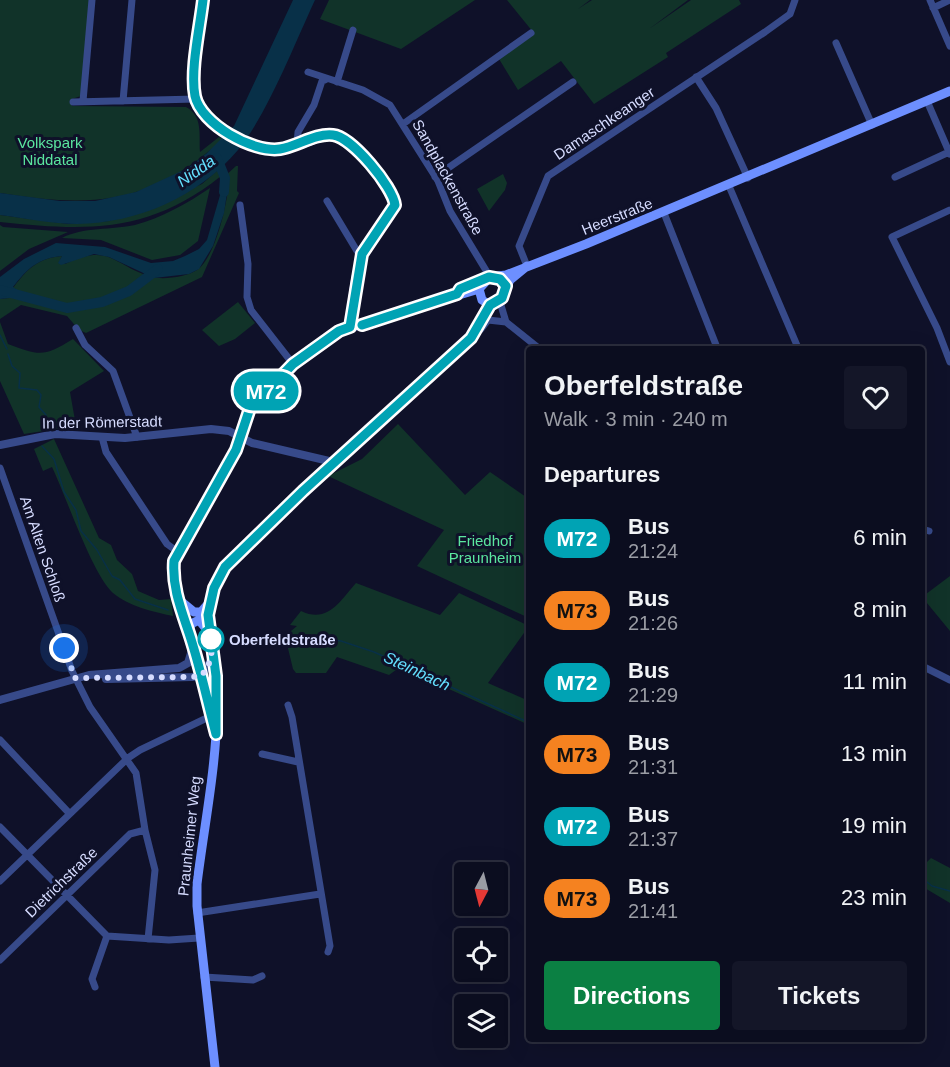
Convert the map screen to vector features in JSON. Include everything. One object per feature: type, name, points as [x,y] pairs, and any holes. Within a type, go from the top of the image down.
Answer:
[{"type":"main road","points":[[203,0],[194,81],[196,99],[204,113],[222,129],[249,143],[268,149],[331,135],[342,138],[371,166],[390,190],[395,205],[362,254],[350,327]]},
{"type":"main road","name":"Heerstraße","points":[[493,277],[664,213],[950,91]]},
{"type":"main road","points":[[177,552],[236,450],[250,408],[293,364],[331,337],[350,327],[479,289],[493,277],[506,286],[515,274],[527,266]]},
{"type":"main road","name":"Praunheimer Weg","points":[[215,1067],[199,938],[197,884],[216,734],[213,655],[208,615],[219,578],[233,557],[471,338],[506,286]]},
{"type":"main road","points":[[479,289],[482,300],[494,304]]},
{"type":"main road","name":"Praunheimer Weg","points":[[177,552],[173,572],[177,597],[193,646],[216,734]]},
{"type":"main road","points":[[177,597],[194,612],[206,609],[211,600]]},
{"type":"main road","points":[[189,633],[191,624],[200,620],[204,623],[210,638]]},
{"type":"street","points":[[83,101],[92,0]]},
{"type":"street","points":[[123,101],[132,0]]},
{"type":"street","name":"Damaschkeanger","points":[[527,266],[519,246],[548,176],[790,14],[795,0]]},
{"type":"street","points":[[950,0],[932,4],[950,46]]},
{"type":"street","points":[[337,82],[353,30]]},
{"type":"street","points":[[403,124],[531,33]]},
{"type":"street","points":[[836,43],[872,125]]},
{"type":"street","name":"Sandplackenstraße","points":[[308,72],[325,80],[384,99],[403,124],[435,177],[450,211],[493,277]]},
{"type":"street","points":[[696,77],[716,108],[748,178]]},
{"type":"street","points":[[297,144],[298,132],[314,105],[322,81],[325,80]]},
{"type":"street","points":[[435,177],[573,82]]},
{"type":"street","points":[[73,102],[196,99]]},
{"type":"street","points":[[895,177],[950,153],[927,101]]},
{"type":"street","points":[[729,186],[797,346]]},
{"type":"street","points":[[327,201],[357,251],[362,254]]},
{"type":"street","points":[[240,205],[248,264],[249,304],[293,364]]},
{"type":"street","points":[[950,210],[892,237],[937,328],[950,362]]},
{"type":"street","points":[[664,213],[717,346]]},
{"type":"street","points":[[494,304],[503,321],[536,346]]},
{"type":"street","points":[[471,338],[488,320],[503,321]]},
{"type":"street","points":[[76,328],[85,345],[113,371],[137,437]]},
{"type":"street","name":"In der Römerstadt","points":[[0,446],[55,434],[137,437],[211,429],[229,431],[272,447],[336,461]]},
{"type":"street","points":[[102,436],[105,452],[167,544],[177,552]]},
{"type":"street","name":"Am Alten Schloß","points":[[0,468],[75,678],[90,707],[128,758],[136,773],[145,830],[155,870],[148,939]]},
{"type":"street","points":[[0,700],[75,678],[179,668],[188,663],[193,646]]},
{"type":"street","points":[[75,678],[201,676],[213,655]]},
{"type":"street","points":[[925,668],[950,680]]},
{"type":"street","points":[[288,705],[292,717],[330,946],[328,951]]},
{"type":"street","points":[[0,881],[128,758],[211,716]]},
{"type":"street","points":[[0,740],[69,813]]},
{"type":"street","points":[[262,754],[298,762]]},
{"type":"street","points":[[0,827],[107,936],[148,939],[199,938]]},
{"type":"street","name":"Dietrichstraße","points":[[0,960],[130,834],[145,830]]},
{"type":"street","points":[[197,913],[320,894]]},
{"type":"street","points":[[95,987],[92,979],[107,936]]},
{"type":"street","points":[[204,977],[253,980],[262,976]]},
{"type":"green space","name":"Volkspark Niddatal","points":[[0,0],[91,0],[81,96],[72,99],[72,106],[186,107],[198,120],[200,152],[219,137],[223,139],[197,161],[171,177],[145,189],[119,196],[92,200],[64,200],[0,193]]},
{"type":"green space","points":[[329,0],[475,0],[401,49],[320,19]]},
{"type":"green space","points":[[507,0],[590,0],[578,9],[592,0],[688,0],[649,29],[691,0],[739,0],[741,4],[666,53],[668,57],[594,104],[561,61],[518,90],[496,54],[533,32]]},
{"type":"green space","points":[[238,166],[237,191],[239,193],[202,277],[86,333],[79,330],[67,316],[21,305],[0,319],[0,299],[26,296],[13,288],[34,266],[54,257],[62,256],[60,260],[65,264],[93,255],[102,256],[157,278],[181,276],[197,270],[210,253],[220,228],[229,179],[224,177]]},
{"type":"green space","points":[[220,168],[221,176],[194,195],[168,209],[142,218],[89,227],[0,222],[0,215],[68,224],[109,221],[202,184]]},
{"type":"green space","points":[[503,174],[507,183],[505,190],[489,211],[477,189]]},
{"type":"green space","points":[[210,188],[198,241],[180,255],[152,260],[101,240],[62,238],[79,232],[126,227],[145,222],[174,210]]},
{"type":"green space","points":[[0,225],[68,232],[29,249],[0,271]]},
{"type":"green space","points":[[238,302],[255,323],[235,339],[219,346],[202,330]]},
{"type":"green space","points":[[0,322],[8,344],[42,353],[73,339],[104,371],[70,392],[76,426],[24,434],[0,381]]},
{"type":"green space","name":"Friedhof Praunheim","points":[[398,424],[465,495],[490,472],[526,497],[526,617],[417,566],[444,530],[328,476],[362,459]]},
{"type":"green space","points":[[54,439],[99,538],[111,545],[117,560],[132,574],[138,591],[159,600],[171,599],[173,616],[126,602],[113,593],[105,583],[88,552],[52,467],[43,471],[34,449]]},
{"type":"green space","points":[[950,576],[950,631],[925,601],[925,595]]},
{"type":"green space","points":[[356,583],[440,615],[459,593],[526,625],[526,630],[488,683],[526,700],[526,724],[400,667],[389,675],[337,657],[326,673],[296,673],[285,636],[297,626],[290,625],[301,611],[319,615],[333,609]]},
{"type":"green space","points":[[931,858],[950,868],[950,903],[925,888],[925,864]]},
{"type":"water","name":"Nidda","points":[[293,0],[315,0],[280,78],[249,135],[222,167],[205,181],[165,204],[122,219],[68,224],[0,215],[0,193],[60,201],[95,201],[136,192],[188,168],[234,126]]},
{"type":"water","points":[[225,178],[229,180],[224,213],[213,246],[199,269],[189,274],[154,278],[109,257],[94,254],[61,265],[58,263],[62,256],[54,257],[34,265],[13,287],[27,296],[0,299],[0,277],[24,259],[56,243],[105,247],[151,263],[173,261],[199,249],[207,240]]},
{"type":"waterway","name":"Nidda","points":[[217,158],[225,178],[224,192]]},
{"type":"waterway","points":[[0,290],[67,308],[102,302],[129,291],[158,269]]},
{"type":"waterway","name":"Steinbach","points":[[0,335],[7,349]]},
{"type":"waterway","name":"Steinbach","points":[[8,354],[12,366],[20,373],[19,388],[37,390],[41,395],[39,407],[46,415]]},
{"type":"waterway","name":"Steinbach","points":[[42,446],[54,459],[64,492],[76,510],[81,531],[97,550],[112,576],[120,580],[135,599],[168,610]]},
{"type":"waterway","name":"Steinbach","points":[[300,636],[341,641],[374,652],[526,721]]},
{"type":"waterway","name":"Steinbach","points":[[925,880],[932,886],[950,891]]},
{"type":"bus line","name":"M72","points":[[203,0],[194,88],[196,99],[208,118],[222,129],[254,145],[268,149],[280,149],[321,136],[336,135],[352,146],[371,166],[390,190],[395,205],[362,254],[350,327],[322,342],[293,364],[250,408],[236,450],[177,552],[173,572],[178,602],[197,660],[216,734],[216,676],[208,615],[214,588],[225,567],[250,540],[346,450],[432,376],[471,338],[490,305],[497,304],[505,295],[506,286],[500,279],[489,277],[460,289],[457,294],[362,325]]},
{"type":"place","name":"Oberfeldstraße","points":[[211,639]]},
{"type":"route","points":[[64,648],[75,678],[111,679],[161,676],[186,678],[201,676],[208,668],[213,655],[211,639]]}]
